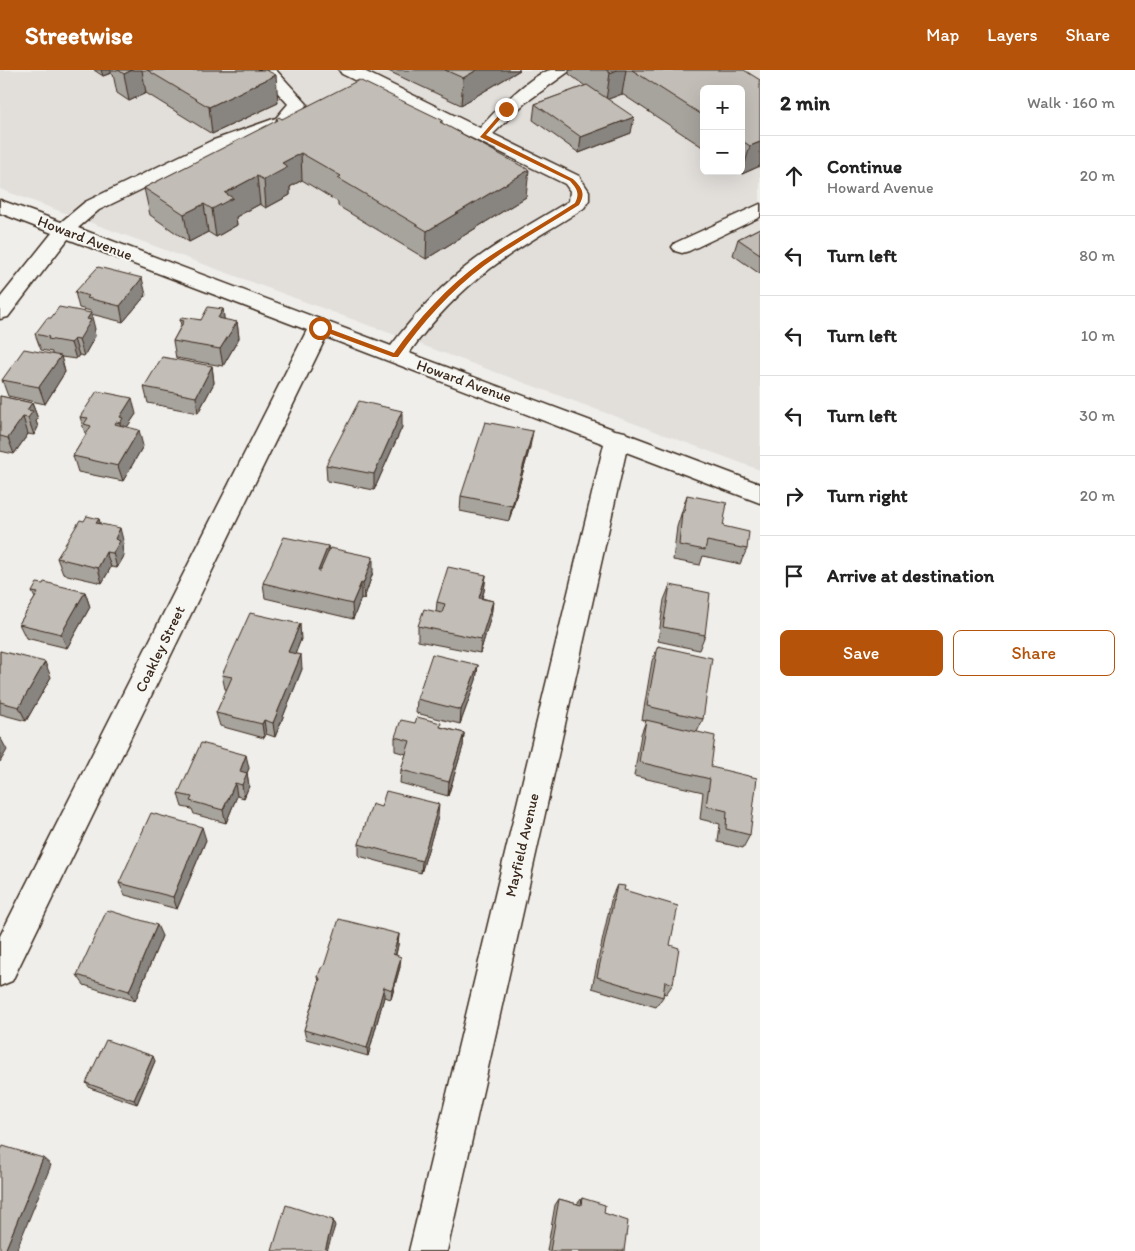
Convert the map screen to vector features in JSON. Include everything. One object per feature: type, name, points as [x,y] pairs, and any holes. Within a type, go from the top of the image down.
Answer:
[{"type":"street","points":[[0,312],[64,230],[92,206],[218,145],[282,122],[298,104],[266,70]]},
{"type":"street","points":[[348,70],[572,180],[580,189],[581,196],[577,204],[482,264],[446,296],[413,332],[395,356]]},
{"type":"street","points":[[482,136],[506,109],[541,80],[562,70]]},
{"type":"street","name":"Howard Avenue","points":[[0,206],[760,494]]},
{"type":"street","points":[[682,247],[760,210]]},
{"type":"street","name":"Coakley Street","points":[[0,970],[320,328]]},
{"type":"street","name":"Mayfield Avenue","points":[[428,1251],[616,438]]},
{"type":"shaded area","points":[[0,70],[760,70],[760,470],[0,189]]},
{"type":"building","points":[[118,70],[132,70],[124,74]]},
{"type":"building","points":[[147,70],[266,70],[276,75],[209,107]]},
{"type":"building","points":[[445,70],[477,70],[463,78]]},
{"type":"building","points":[[606,70],[617,70],[610,73]]},
{"type":"building","points":[[632,70],[744,70],[760,80],[760,142],[750,146],[745,143],[745,85],[700,85],[700,113]]},
{"type":"building","points":[[359,80],[442,120],[440,122],[529,170],[427,231],[338,178],[341,176],[301,153],[282,163],[288,167],[264,180],[257,176],[225,193],[233,198],[212,209],[204,204],[184,214],[144,188],[278,120],[276,119],[279,117],[282,119]]},
{"type":"building","points":[[587,85],[634,117],[581,137],[535,104]]},
{"type":"building","points":[[760,228],[760,254],[738,239]]},
{"type":"building","points":[[98,267],[142,278],[120,306],[87,298],[89,296],[75,292]]},
{"type":"building","points":[[59,307],[91,313],[87,319],[91,320],[79,340],[74,339],[71,343],[48,339],[49,337],[35,334],[47,318],[51,318]]},
{"type":"building","points":[[208,307],[223,309],[218,318],[237,322],[220,349],[173,341],[184,321],[180,320],[182,317],[201,320]]},
{"type":"building","points":[[24,349],[61,356],[39,387],[2,380]]},
{"type":"building","points":[[162,357],[212,366],[196,397],[144,387]]},
{"type":"building","points":[[97,391],[132,398],[120,417],[123,418],[120,423],[116,422],[115,424],[139,430],[118,466],[73,456],[91,426],[84,424],[88,418],[80,417]]},
{"type":"building","points":[[0,396],[32,403],[27,410],[33,411],[28,418],[23,417],[8,438],[0,436]]},
{"type":"building","points":[[359,401],[402,411],[374,474],[326,465]]},
{"type":"building","points":[[485,422],[533,431],[512,506],[461,496]]},
{"type":"building","points":[[687,495],[727,503],[723,526],[749,532],[747,549],[707,541],[705,550],[679,545],[682,512],[684,512]]},
{"type":"building","points":[[87,516],[99,519],[96,523],[120,528],[115,539],[120,541],[113,553],[106,552],[98,568],[57,558],[80,520],[84,521]]},
{"type":"building","points":[[284,537],[328,546],[318,571],[320,571],[330,548],[373,557],[363,584],[361,583],[352,604],[263,583]]},
{"type":"building","points":[[448,567],[486,575],[479,598],[493,601],[481,639],[418,626],[424,609],[442,613],[445,604],[437,602]]},
{"type":"building","points":[[44,582],[85,592],[61,634],[19,624],[38,593],[32,592],[37,583],[43,584]]},
{"type":"building","points":[[670,585],[710,593],[705,635],[663,627]]},
{"type":"building","points":[[250,613],[300,624],[288,652],[301,655],[273,723],[264,720],[262,724],[216,713],[232,677],[222,675]]},
{"type":"building","points":[[658,646],[712,658],[703,719],[647,706]]},
{"type":"building","points":[[0,651],[45,662],[19,707],[0,702]]},
{"type":"building","points":[[432,654],[478,665],[461,710],[417,699]]},
{"type":"building","points":[[417,717],[441,723],[440,727],[464,733],[449,782],[401,770],[410,741],[395,737],[401,720],[415,723]]},
{"type":"building","points":[[646,720],[715,736],[711,767],[757,778],[750,835],[726,829],[727,811],[706,806],[710,779],[639,762]]},
{"type":"building","points":[[201,743],[246,755],[240,771],[247,773],[242,785],[235,783],[223,810],[190,801],[192,797],[178,794]]},
{"type":"building","points":[[386,791],[439,804],[422,861],[359,844],[372,804],[381,807]]},
{"type":"building","points":[[151,813],[202,827],[173,897],[119,883]]},
{"type":"building","points":[[617,885],[625,886],[624,890],[678,906],[670,945],[679,948],[673,984],[665,981],[663,997],[597,977]]},
{"type":"building","points":[[107,910],[157,925],[129,991],[77,975]]},
{"type":"building","points":[[339,919],[399,934],[393,954],[401,957],[392,990],[384,987],[367,1048],[304,1030],[320,979],[318,976],[321,968],[324,966]]},
{"type":"building","points":[[106,1040],[153,1056],[134,1100],[86,1083]]},
{"type":"building","points":[[3,1146],[43,1158],[5,1251],[0,1251],[0,1152]]},
{"type":"building","points":[[582,1198],[605,1205],[604,1213],[628,1221],[624,1251],[550,1251],[559,1199],[581,1205]]},
{"type":"building","points":[[286,1205],[333,1220],[325,1251],[272,1251]]},
{"type":"route","points":[[320,328],[395,356],[413,332],[446,296],[482,264],[577,204],[581,196],[580,189],[572,180],[482,136],[506,109]]}]
